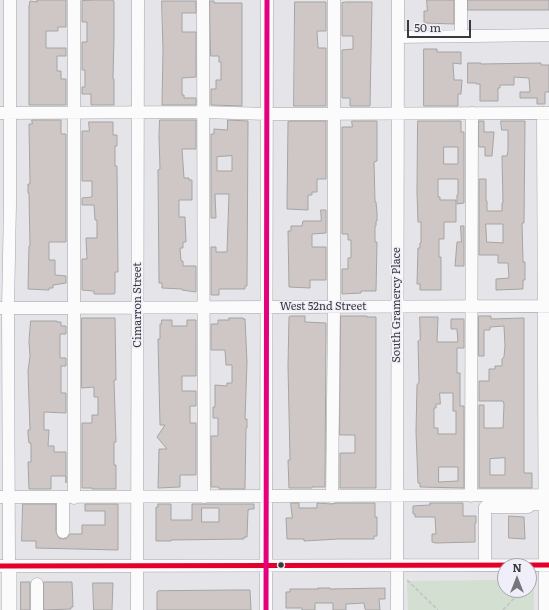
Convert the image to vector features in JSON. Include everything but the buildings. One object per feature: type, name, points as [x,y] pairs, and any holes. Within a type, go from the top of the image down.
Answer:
[{"type":"main road","points":[[4,566],[9,610]]},
{"type":"street","points":[[10,0],[5,113],[4,566],[547,565]]},
{"type":"street","points":[[63,532],[69,498],[74,307],[74,0]]},
{"type":"street","name":"Cimarron Street","points":[[137,610],[138,0]]},
{"type":"street","points":[[203,0],[204,497]]},
{"type":"street","points":[[266,610],[267,0]]},
{"type":"street","points":[[332,497],[334,307],[334,0]]},
{"type":"street","name":"South Gramercy Place","points":[[397,610],[398,0]]},
{"type":"street","points":[[461,0],[461,36]]},
{"type":"street","points":[[398,37],[549,35]]},
{"type":"street","points":[[5,113],[546,113],[547,565],[545,610]]},
{"type":"street","points":[[471,496],[472,113]]},
{"type":"street","name":"West 52nd Street","points":[[4,308],[547,306]]},
{"type":"street","points":[[4,497],[471,496],[546,498]]},
{"type":"street","points":[[485,565],[485,507],[528,507],[546,498]]},
{"type":"street","points":[[37,584],[37,610]]},
{"type":"path","points":[[405,578],[438,610]]},
{"type":"path","points":[[503,610],[514,598]]},
{"type":"green space","points":[[497,580],[497,598],[534,598],[534,610],[408,610],[407,581]]},
{"type":"transit line","points":[[266,610],[267,0]]},
{"type":"transit line","points":[[0,566],[549,565]]}]
